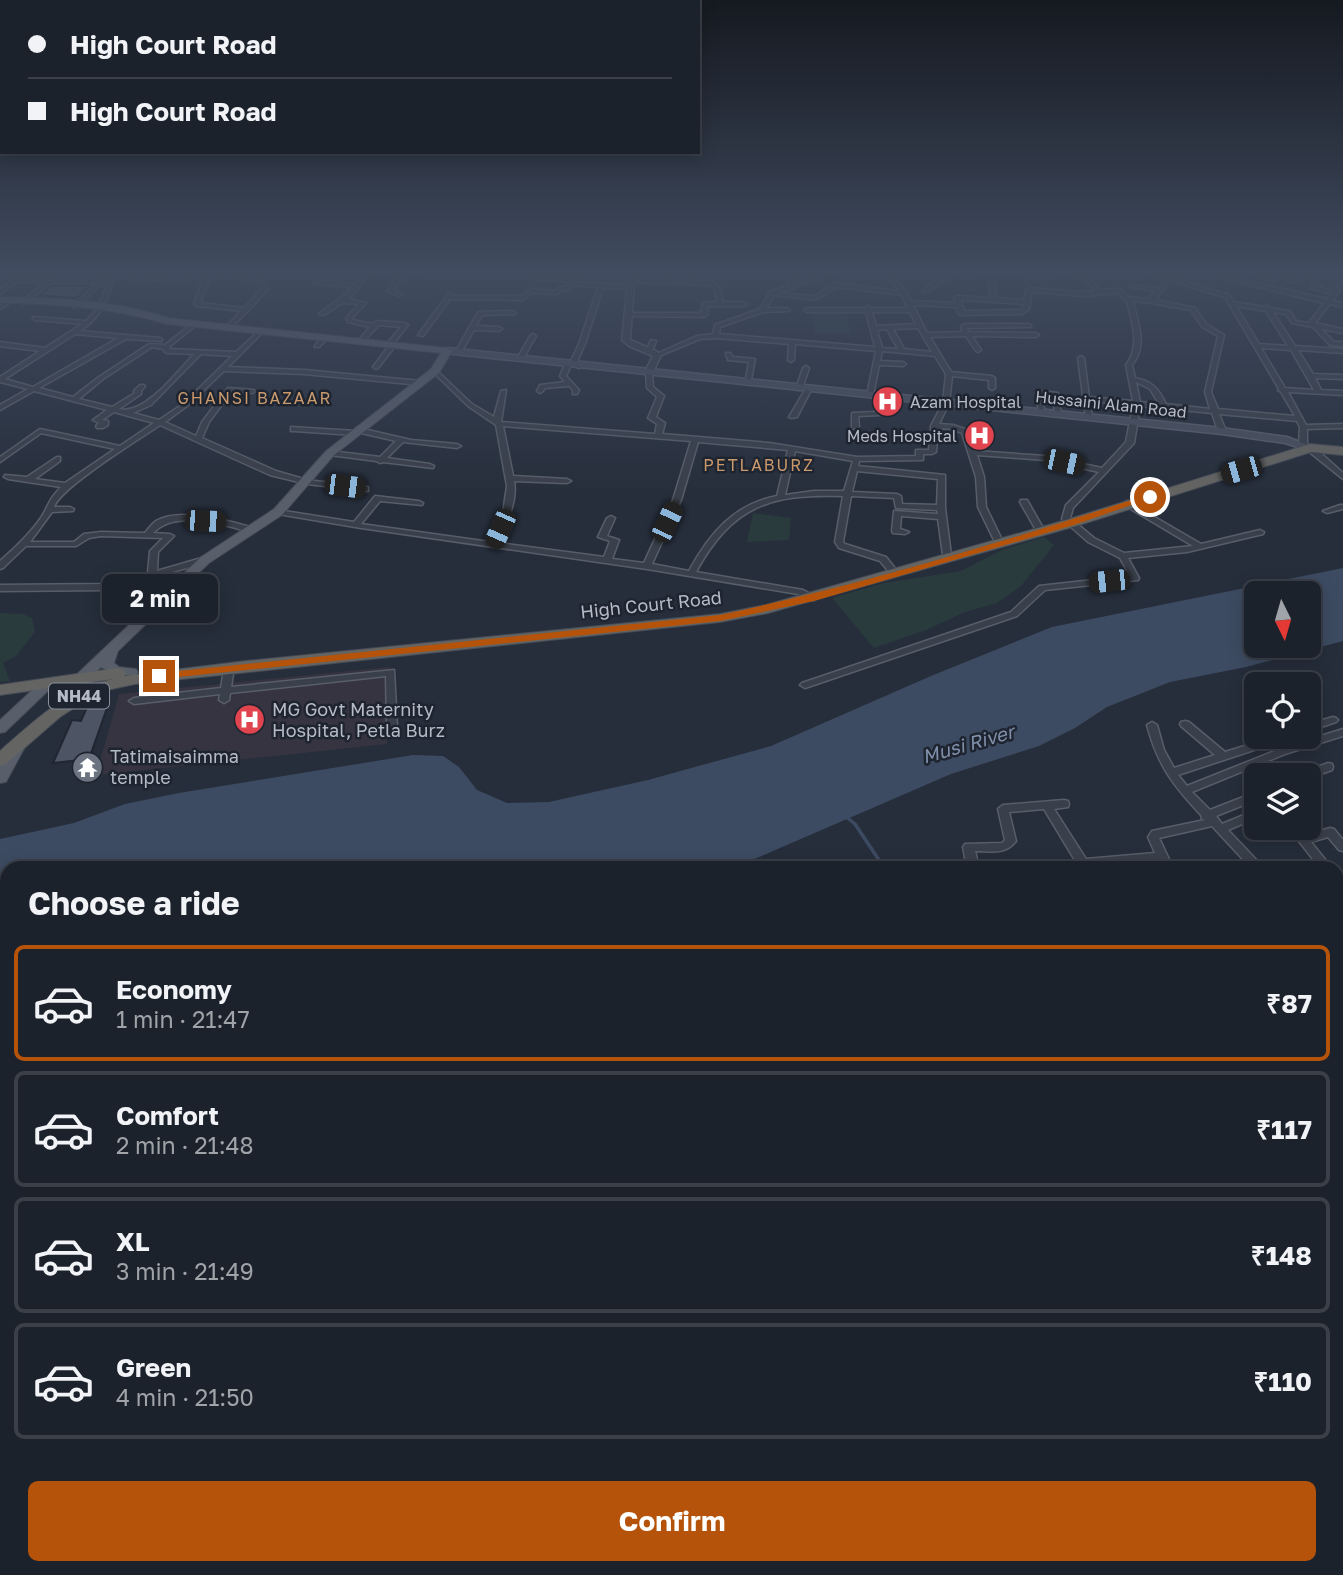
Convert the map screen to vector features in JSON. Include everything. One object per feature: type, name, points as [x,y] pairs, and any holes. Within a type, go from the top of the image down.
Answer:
[{"type":"highway","name":"NH44","points":[[1307,446],[1343,450]]},
{"type":"highway","name":"High Court Road","points":[[0,760],[26,735],[80,696],[103,686],[135,679],[229,668],[720,618],[808,597],[1069,521],[1307,446]]},
{"type":"highway","name":"High Court Road","points":[[0,690],[131,671],[718,612],[808,597],[1039,527],[1069,521],[1307,446]]},
{"type":"highway","points":[[26,735],[38,718],[81,678]]},
{"type":"main road","points":[[395,346],[453,352]]},
{"type":"main road","name":"Hussaini Alam Road","points":[[453,352],[1222,431],[1307,446]]},
{"type":"main road","points":[[81,678],[205,560],[278,512],[330,453],[421,383],[453,352]]},
{"type":"main road","points":[[113,646],[106,664],[116,671],[131,671]]},
{"type":"main road","points":[[0,728],[47,684]]},
{"type":"main road","points":[[0,778],[26,735]]},
{"type":"street","points":[[12,346],[48,350]]},
{"type":"street","points":[[0,380],[55,346]]},
{"type":"street","points":[[0,408],[109,346]]},
{"type":"street","points":[[75,399],[94,382],[150,346]]},
{"type":"street","points":[[155,346],[166,347],[167,351],[237,354]]},
{"type":"street","points":[[0,566],[24,544],[50,510],[51,503],[66,486],[118,448],[185,405],[246,346]]},
{"type":"street","points":[[376,367],[391,346]]},
{"type":"street","points":[[453,352],[458,346]]},
{"type":"street","points":[[520,359],[528,346]]},
{"type":"street","points":[[575,393],[576,390],[562,376],[573,365],[581,346]]},
{"type":"street","points":[[643,346],[653,348],[664,346]]},
{"type":"street","points":[[791,346],[791,359]]},
{"type":"street","points":[[835,346],[937,354]]},
{"type":"street","points":[[855,427],[853,414],[878,414],[875,396],[878,346]]},
{"type":"street","points":[[899,346],[902,351]]},
{"type":"street","points":[[435,371],[470,405],[497,423],[552,426],[624,436],[631,433],[792,448],[857,459],[920,458],[919,452],[932,452],[935,426],[946,404],[949,374],[932,346]]},
{"type":"street","points":[[975,346],[978,350]]},
{"type":"street","points":[[805,685],[1014,614],[1042,588],[1135,578],[1123,556],[1091,540],[1069,521],[1069,506],[1130,443],[1137,404],[1129,365],[1137,358],[1139,346]]},
{"type":"street","points":[[1219,346],[1208,392],[1222,431]]},
{"type":"street","points":[[1257,346],[1343,351]]},
{"type":"street","points":[[1257,346],[1300,419],[1307,446],[1343,477]]},
{"type":"street","points":[[653,348],[649,372],[650,388],[662,396],[652,418],[661,423],[658,435]]},
{"type":"street","points":[[1293,348],[1319,393]]},
{"type":"street","points":[[127,413],[149,404],[199,353]]},
{"type":"street","points":[[728,354],[730,359],[753,360],[748,384]]},
{"type":"street","points":[[1081,358],[1088,417]]},
{"type":"street","points":[[876,363],[903,364]]},
{"type":"street","points":[[793,417],[804,389],[807,368]]},
{"type":"street","points":[[222,369],[304,372],[421,383]]},
{"type":"street","points":[[949,374],[992,378],[992,388]]},
{"type":"street","points":[[1311,376],[1343,377]]},
{"type":"street","points":[[0,380],[159,422],[272,472],[307,482],[365,489]]},
{"type":"street","points":[[1133,380],[1144,381],[1156,388],[1163,405]]},
{"type":"street","points":[[540,391],[542,386],[570,384]]},
{"type":"street","points":[[100,426],[105,423],[97,420],[139,393],[137,391],[142,386]]},
{"type":"street","points":[[198,439],[206,422],[230,389],[252,391]]},
{"type":"street","points":[[1281,390],[1343,393]]},
{"type":"street","points":[[493,544],[507,513],[511,486],[497,423],[503,391]]},
{"type":"street","points":[[1041,412],[1040,393],[1051,392],[1056,394],[1059,414]]},
{"type":"street","points":[[1086,399],[1300,419]]},
{"type":"street","points":[[935,426],[961,429],[965,432],[980,477],[982,507],[998,540]]},
{"type":"street","points":[[1304,427],[1343,426]]},
{"type":"street","points":[[294,429],[357,432],[457,446]]},
{"type":"street","points":[[0,460],[40,431],[118,448]]},
{"type":"street","points":[[647,566],[677,500],[695,439]]},
{"type":"street","points":[[380,461],[401,440]]},
{"type":"street","points":[[780,499],[792,448]]},
{"type":"street","points":[[330,453],[430,466]]},
{"type":"street","points":[[973,453],[1045,458],[1102,470]]},
{"type":"street","points":[[29,481],[57,459]]},
{"type":"street","points":[[857,459],[845,494],[846,508],[839,542],[842,546],[883,559],[893,571]]},
{"type":"street","points":[[854,468],[942,477],[941,512],[947,555]]},
{"type":"street","points":[[0,471],[12,473],[0,483]]},
{"type":"street","points":[[8,477],[66,486]]},
{"type":"street","points":[[509,478],[567,481]]},
{"type":"street","points":[[691,574],[714,537],[738,514],[780,499],[812,493],[897,496],[899,506],[941,512]]},
{"type":"street","points":[[356,526],[378,498],[419,503]]},
{"type":"street","points":[[1024,502],[1039,527]]},
{"type":"street","points":[[1128,503],[1200,547]]},
{"type":"street","points":[[1327,511],[1343,507]]},
{"type":"street","points":[[50,510],[70,509]]},
{"type":"street","points":[[278,512],[356,526],[647,566],[808,597]]},
{"type":"street","points":[[905,532],[896,531],[897,513],[941,512]]},
{"type":"street","points":[[607,560],[615,540],[602,537],[611,518]]},
{"type":"street","points":[[148,535],[162,521],[179,519],[222,522],[251,530]]},
{"type":"street","points":[[1123,556],[1200,547],[1260,532]]},
{"type":"street","points":[[24,544],[76,544],[87,536],[101,534],[170,536],[154,551],[152,575]]},
{"type":"street","points":[[0,588],[108,587],[205,560]]},
{"type":"street","points":[[225,696],[229,668]]},
{"type":"street","points":[[134,701],[225,696],[279,685],[391,672],[393,727]]},
{"type":"street","points":[[279,685],[279,696]]},
{"type":"street","points":[[1321,724],[1334,720]]},
{"type":"street","points":[[1185,724],[1224,757]]},
{"type":"street","points":[[1152,725],[1159,750],[1171,773],[1251,861]]},
{"type":"street","points":[[1185,791],[1281,752],[1343,732]]},
{"type":"street","points":[[1171,773],[1248,749]]},
{"type":"street","points":[[1321,770],[1328,767]]},
{"type":"street","points":[[1213,822],[1244,803]]},
{"type":"street","points":[[972,861],[969,847],[1003,847],[1011,841],[1003,809],[1064,804]]},
{"type":"street","points":[[1047,806],[1081,861]]},
{"type":"street","points":[[1164,861],[1153,841],[1156,834],[1244,816]]},
{"type":"street","points":[[1320,861],[1303,840],[1330,832],[1343,847]]},
{"type":"shaded area","points":[[753,513],[791,518],[789,540],[747,542]]},
{"type":"shaded area","points":[[1044,537],[1054,545],[1021,586],[997,603],[965,612],[926,630],[874,648],[832,598],[884,583],[961,571],[1002,550]]},
{"type":"shaded area","points":[[0,613],[23,614],[32,618],[35,632],[16,656],[3,663],[10,681],[0,682]]},
{"type":"shaded area","points":[[389,667],[391,672],[387,744],[96,775],[119,694]]},
{"type":"water","points":[[1343,568],[1343,641],[1321,647],[1321,581],[1279,581]]},
{"type":"water","name":"Musi River","points":[[1244,588],[1244,658],[1280,658],[1170,682],[1107,707],[1075,728],[1039,746],[951,774],[747,861],[0,861],[0,839],[74,823],[125,804],[413,755],[443,756],[459,767],[477,790],[507,803],[549,802],[648,780],[771,746],[1052,627]]},
{"type":"building","points":[[87,707],[107,708],[89,759],[53,763],[72,720],[81,721]]},
{"type":"waterway","points":[[845,816],[855,824],[880,861]]},
{"type":"place","name":"Azam Hospital","points":[[887,402]]},
{"type":"place","name":"Meds Hospital","points":[[980,436]]},
{"type":"place","name":"MG Govt Maternity Hospital, Petla Burz","points":[[249,720]]},
{"type":"place","name":"Tatimaisaimma temple","points":[[87,767]]},
{"type":"district","name":"GHANSI BAZAAR","points":[[255,398]]},
{"type":"district","name":"PETLABURZ","points":[[759,465]]},
{"type":"route","points":[[159,676],[720,618],[811,598],[1071,523],[1150,497]]}]
